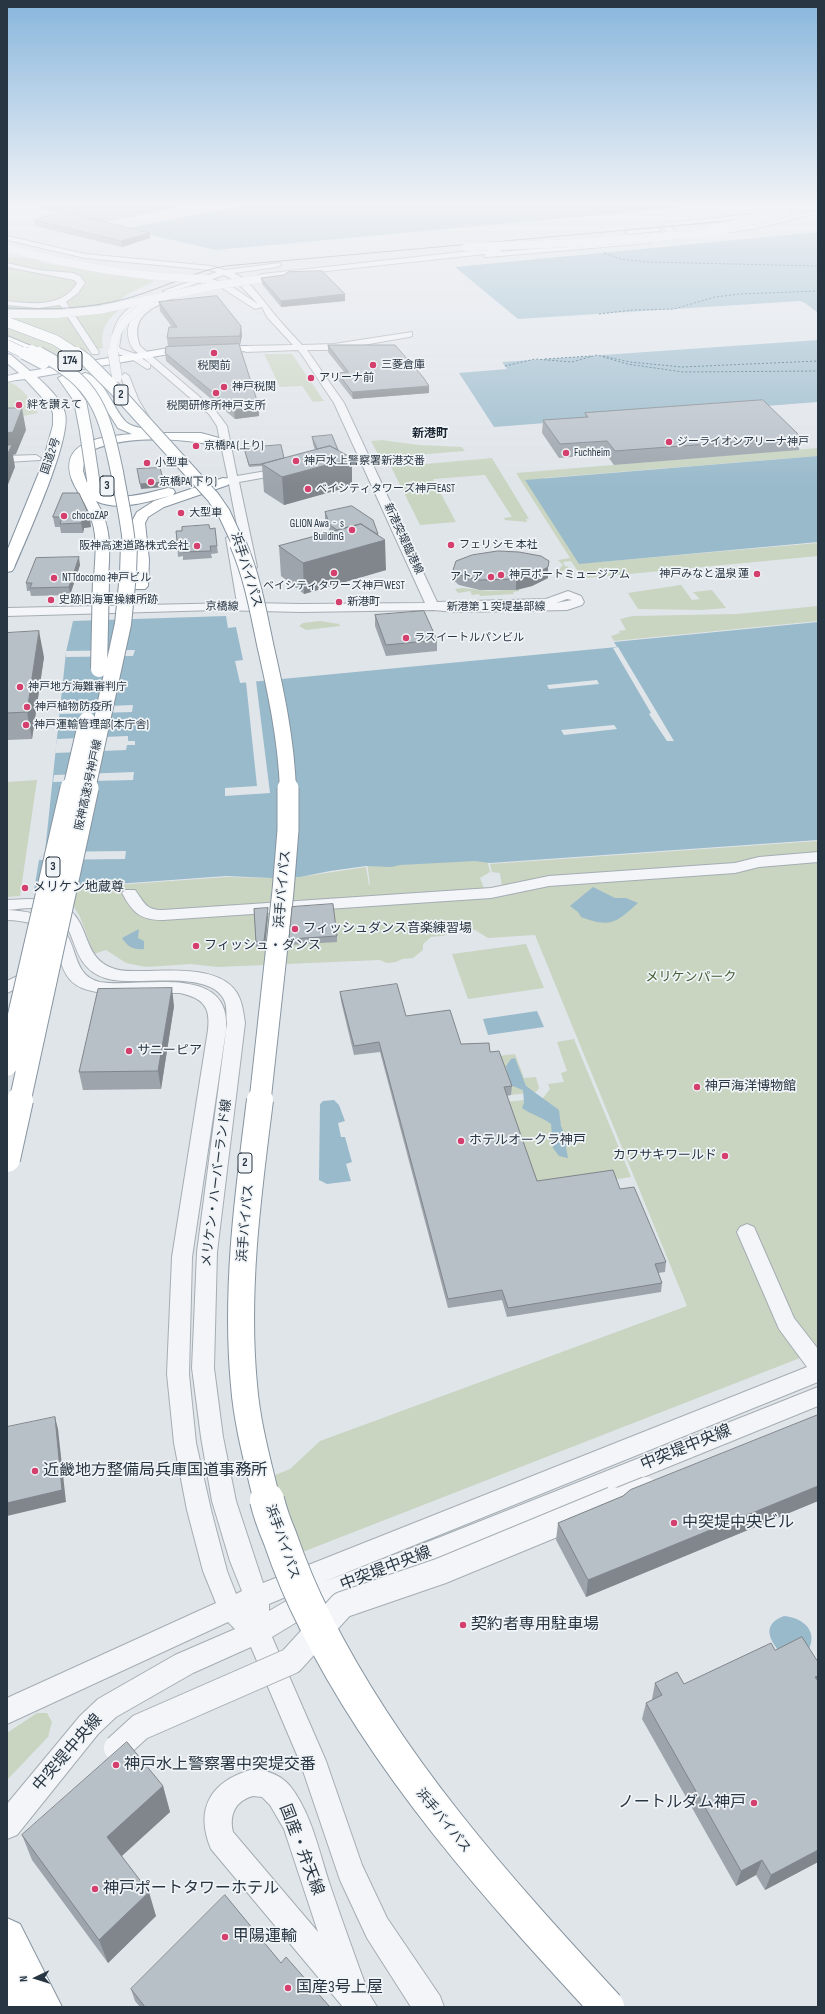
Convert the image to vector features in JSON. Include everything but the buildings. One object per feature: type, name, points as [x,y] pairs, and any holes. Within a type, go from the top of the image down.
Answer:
[{"type":"highway","name":"浜手バイパス","points":[[7,323],[52,341],[69,350],[96,372],[155,428],[213,497],[226,515],[237,536],[245,558],[261,623],[282,721],[286,750],[288,819],[285,880],[246,1214],[241,1280],[242,1372],[248,1421],[260,1476],[277,1533],[301,1593],[337,1665],[378,1732],[427,1802],[484,1871],[607,2007]]},
{"type":"highway","name":"阪神高速3号神戸線","points":[[7,340],[32,350],[64,369],[91,394],[99,406],[110,437],[126,519],[129,556],[124,618],[106,669],[7,1065]]},
{"type":"highway","name":"阪神高速3号神戸線","points":[[7,345],[37,359],[64,378],[81,395],[92,414],[98,438],[112,520],[116,557],[115,577],[108,625],[106,669],[7,1159]]},
{"type":"highway","name":"174","points":[[13,374],[184,349],[246,349]]},
{"type":"highway","name":"3","points":[[32,350],[74,368],[99,390],[112,408],[118,420],[128,428],[141,432],[155,428]]},
{"type":"highway","name":"国道2号","points":[[7,357],[13,374],[31,392],[41,406]]},
{"type":"highway","name":"国道2号","points":[[7,568],[51,458],[58,438],[60,421],[58,412],[49,398],[13,374]]},
{"type":"highway","name":"3","points":[[64,378],[77,396],[82,408],[86,479],[84,492],[97,516],[101,532],[106,669]]},
{"type":"highway","name":"国道2号","points":[[30,473],[44,439],[47,423]]},
{"type":"highway","name":"3","points":[[199,434],[211,427]]},
{"type":"highway","name":"浜手バイパス","points":[[155,428],[210,498],[230,529],[241,559],[257,624],[275,707],[281,750],[283,818],[279,888],[239,1213],[232,1328],[234,1374],[240,1424],[252,1478],[269,1537],[292,1598],[328,1667],[369,1738],[419,1809],[473,1875],[591,2007]]},
{"type":"highway","name":"3","points":[[220,442],[199,434],[155,428],[86,447],[78,455],[86,479],[97,494],[104,500],[113,501],[228,481]]},
{"type":"highway","points":[[155,428],[183,435],[199,434]]},
{"type":"highway","points":[[110,437],[121,466],[136,487]]},
{"type":"highway","name":"3","points":[[106,669],[129,628],[140,586],[142,560],[138,523],[146,511],[170,500],[228,481]]},
{"type":"highway","points":[[7,1937],[43,2007]]},
{"type":"highway","points":[[7,1978],[22,2007]]},
{"type":"street","points":[[7,303],[31,306],[62,302],[66,299]]},
{"type":"street","points":[[7,314],[51,313],[84,310],[138,299]]},
{"type":"street","points":[[7,314],[58,314],[99,310],[149,299]]},
{"type":"street","name":"京橋線","points":[[151,299],[133,308],[119,324],[115,347],[118,351],[133,356],[150,368],[200,412],[220,442]]},
{"type":"street","points":[[155,428],[121,385],[115,368],[113,347],[116,330],[123,321],[139,309],[161,299]]},
{"type":"street","name":"京橋線","points":[[166,299],[142,314],[134,322],[132,331],[136,347],[212,412],[222,426],[220,442],[228,481],[260,607]]},
{"type":"street","points":[[155,428],[134,401],[125,376],[122,358],[123,345],[126,331],[132,321],[154,304],[167,299]]},
{"type":"street","name":"新港突堤臨港線","points":[[245,299],[270,315]]},
{"type":"street","name":"新港突堤臨港線","points":[[258,299],[265,306],[270,315],[299,348],[340,405],[433,606]]},
{"type":"street","points":[[62,302],[95,352]]},
{"type":"street","points":[[246,349],[348,345],[409,334]]},
{"type":"street","points":[[7,459],[36,458]]},
{"type":"street","points":[[356,464],[368,464]]},
{"type":"street","points":[[228,481],[293,470]]},
{"type":"street","name":"京橋線","points":[[7,612],[217,606],[244,607],[228,481]]},
{"type":"street","name":"新港第１突堤基部線","points":[[568,595],[574,597],[578,601],[576,604],[570,606],[456,608],[433,606],[548,602],[568,595]]},
{"type":"street","points":[[244,607],[433,606]]},
{"type":"street","points":[[130,893],[139,909],[144,913],[158,915],[491,893],[549,881],[735,868],[759,862],[818,857]]},
{"type":"street","name":"メリケン・ハーバーランド線","points":[[7,905],[40,904],[53,907],[64,912],[74,922],[88,962],[101,971],[123,976],[192,976],[210,981],[224,988],[233,1000],[236,1011],[224,1046],[182,1257],[178,1374],[185,1443],[212,1561],[230,1608],[257,1632]]},
{"type":"street","name":"メリケン・ハーバーランド線","points":[[7,915],[31,918],[47,925],[59,936],[74,974],[83,981],[94,986],[112,989],[176,986],[200,994],[211,1002],[217,1014],[224,1046],[207,1252],[203,1368],[212,1437],[224,1501],[242,1561],[256,1597],[257,1632],[313,1760],[350,1870],[377,1928],[413,1985],[429,2007]]},
{"type":"street","points":[[7,988],[66,956]]},
{"type":"street","points":[[747,1232],[786,1323],[818,1365]]},
{"type":"street","points":[[181,1284],[206,1283]]},
{"type":"street","name":"中突堤中央線","points":[[230,1608],[818,1372]]},
{"type":"street","name":"中突堤中央線","points":[[7,1825],[89,1725],[107,1708],[184,1664],[257,1632],[321,1594],[818,1396]]},
{"type":"street","points":[[117,1748],[140,1727],[291,1661],[342,1605],[441,1571],[818,1418]]},
{"type":"street","points":[[7,1711],[230,1608]]},
{"type":"street","name":"国産・弁天線","points":[[253,1782],[263,1783],[272,1787],[279,1794],[293,1817],[324,1911],[360,2004],[221,1839],[217,1818],[220,1807],[226,1797],[243,1785],[253,1782]]},
{"type":"green space","points":[[7,299],[121,299],[116,303],[125,305],[110,318],[104,328],[102,341],[103,348],[35,361],[7,339]]},
{"type":"green space","points":[[264,354],[292,354],[324,401],[313,402],[302,386],[280,387]]},
{"type":"green space","points":[[7,382],[17,386],[29,398],[38,413],[13,418],[7,422]]},
{"type":"green space","points":[[382,440],[419,445],[462,447],[465,451],[380,458],[371,441]]},
{"type":"green space","points":[[818,448],[818,456],[544,478],[599,562],[818,543],[818,556],[587,578],[586,576],[581,576],[571,561],[563,562],[565,566],[569,567],[561,572],[559,569],[563,565],[558,560],[570,558],[516,473]]},
{"type":"green space","points":[[492,458],[529,519],[526,519],[527,522],[505,520],[504,518],[512,517],[485,475],[433,479],[456,522],[420,525],[391,467]]},
{"type":"green space","points":[[681,585],[692,600],[700,599],[693,592],[712,590],[726,608],[702,610],[638,609],[628,593]]},
{"type":"green space","points":[[463,588],[489,591],[519,589],[519,591],[513,592],[514,594],[480,596],[479,594],[472,595],[470,591],[458,593],[455,589]]},
{"type":"green space","points":[[818,606],[818,621],[614,641],[611,636],[620,633],[619,631],[626,630],[620,619],[633,616],[737,614]]},
{"type":"green space","points":[[320,621],[339,624],[340,626],[306,630],[299,626],[303,623]]},
{"type":"green space","points":[[37,780],[20,896],[7,897],[7,782]]},
{"type":"green space","name":"メリケンパーク","points":[[818,841],[818,1351],[300,1553],[273,1476],[290,1469],[320,1441],[687,1306],[535,935],[488,938],[475,930],[456,930],[443,936],[431,937],[423,944],[423,950],[413,958],[387,963],[380,960],[217,967],[191,964],[146,967],[126,963],[106,950],[94,954],[80,917],[73,905],[76,888],[226,877],[300,877],[366,867],[370,885],[367,861],[486,855],[490,872],[480,878],[484,888],[502,887],[500,873],[492,872],[490,864]]},
{"type":"green space","points":[[526,944],[544,988],[468,999],[452,954]]},
{"type":"green space","points":[[574,1039],[631,1177],[536,1191],[506,1102],[543,1098],[550,1089],[548,1084],[564,1082],[561,1073],[567,1071],[557,1042]]},
{"type":"green space","points":[[515,1054],[524,1078],[536,1077],[539,1088],[536,1092],[511,1095],[490,1057]]},
{"type":"green space","points":[[37,1713],[47,1713],[52,1722],[48,1737],[7,1780],[7,1733]]},
{"type":"water","points":[[494,299],[818,299],[818,313],[800,301],[518,319]]},
{"type":"water","points":[[818,340],[818,402],[494,427],[459,373],[507,369],[502,362]]},
{"type":"water","points":[[818,456],[818,542],[579,564],[525,480]]},
{"type":"water","points":[[226,616],[228,628],[236,627],[243,660],[235,661],[240,683],[617,647],[614,642],[818,622],[818,840],[490,863],[475,861],[400,865],[391,867],[366,866],[300,877],[271,878],[226,876],[34,890],[39,860],[45,852],[66,652],[73,621]]},
{"type":"water","points":[[593,887],[615,898],[626,898],[638,903],[624,915],[612,922],[599,922],[581,917],[578,912],[570,906]]},
{"type":"water","points":[[139,929],[138,938],[144,941],[144,949],[131,947],[126,944],[122,938]]},
{"type":"water","points":[[537,1011],[544,1027],[488,1035],[483,1019]]},
{"type":"water","points":[[515,1058],[526,1086],[559,1110],[561,1126],[566,1137],[570,1137],[573,1132],[574,1138],[567,1141],[566,1147],[568,1158],[559,1156],[553,1148],[551,1124],[522,1108],[524,1103],[523,1090],[510,1085],[506,1066],[511,1059]]},
{"type":"water","points":[[334,1100],[339,1105],[345,1121],[338,1123],[341,1137],[345,1137],[352,1162],[346,1164],[351,1181],[327,1184],[319,1180],[320,1104],[323,1101]]},
{"type":"water","points":[[784,1616],[799,1620],[808,1628],[812,1640],[806,1654],[779,1651],[772,1641],[770,1636],[770,1626],[773,1622]]},
{"type":"pier","points":[[618,647],[674,741],[667,741],[649,714],[651,713],[613,648]]},
{"type":"pier","points":[[135,650],[133,656],[66,657],[66,651]]},
{"type":"pier","points":[[597,680],[599,684],[549,689],[547,685]]},
{"type":"pier","points":[[256,681],[270,793],[225,796],[225,788],[257,786],[246,682]]},
{"type":"pier","points":[[133,705],[132,712],[60,714],[60,708]]},
{"type":"pier","points":[[614,725],[617,729],[564,735],[561,730]]},
{"type":"pier","points":[[128,736],[128,741],[135,741],[135,745],[127,745],[126,750],[55,753],[57,739]]},
{"type":"pier","points":[[134,772],[133,780],[53,782],[54,775]]},
{"type":"pier","points":[[126,851],[125,859],[39,860],[45,852]]},
{"type":"ferry route","points":[[599,314],[632,310],[674,309],[708,299]]},
{"type":"ferry route","points":[[505,366],[535,359],[572,362],[597,355],[627,364],[683,372],[818,371]]},
{"type":"ferry route","points":[[545,359],[592,356]]},
{"type":"ferry route","points":[[603,356],[630,362],[682,367],[818,361]]},
{"type":"tram line","points":[[7,308],[71,308],[103,304],[123,299]]},
{"type":"place","name":"税関前","points":[[214,353]]},
{"type":"place","name":"三菱倉庫","points":[[373,365]]},
{"type":"place","name":"アリーナ前","points":[[311,378]]},
{"type":"place","name":"神戸税関","points":[[224,387]]},
{"type":"place","name":"税関研修所神戸支所","points":[[216,393]]},
{"type":"place","name":"絆を讃えて","points":[[19,405]]},
{"type":"place","name":"ジーライオンアリーナ神戸","points":[[669,442]]},
{"type":"place","name":"京橋PA (上り)","points":[[196,446]]},
{"type":"place","name":"Fuchheim","points":[[566,453]]},
{"type":"place","name":"神戸水上警察署新港交番","points":[[296,461]]},
{"type":"place","name":"小型車","points":[[147,463]]},
{"type":"place","name":"京橋PA(下り)","points":[[151,482]]},
{"type":"place","name":"ベイシティタワーズ神戸EAST","points":[[308,489]]},
{"type":"place","name":"大型車","points":[[181,513]]},
{"type":"place","name":"chocoZAP","points":[[64,516]]},
{"type":"place","name":"GLION Awa‐s BuildinG","points":[[352,530]]},
{"type":"place","name":"フェリシモ 本社","points":[[451,545]]},
{"type":"place","name":"阪神高速道路株式会社","points":[[197,546]]},
{"type":"place","name":"ベイシティタワーズ神戸WEST","points":[[334,573]]},
{"type":"place","name":"神戸みなと温泉 蓮","points":[[757,574]]},
{"type":"place","name":"神戸ポートミュージアム","points":[[501,575]]},
{"type":"place","name":"アトア","points":[[491,577]]},
{"type":"place","name":"NTTdocomo 神戸ビル","points":[[54,578]]},
{"type":"place","name":"史跡旧海軍操練所跡","points":[[51,600]]},
{"type":"place","name":"新港町","points":[[339,602]]},
{"type":"place","name":"ラスイートルパンビル","points":[[406,638]]},
{"type":"place","name":"神戸地方海難審判庁","points":[[20,687]]},
{"type":"place","name":"神戸植物防疫所","points":[[27,707]]},
{"type":"place","name":"神戸運輸管理部(本庁舎)","points":[[26,725]]},
{"type":"place","name":"メリケン地蔵尊","points":[[25,888]]},
{"type":"place","name":"フィッシュダンス音楽練習場","points":[[295,929]]},
{"type":"place","name":"フィッシュ・ダンス","points":[[196,946]]},
{"type":"place","name":"サニーピア","points":[[129,1051]]},
{"type":"place","name":"神戸海洋博物館","points":[[697,1087]]},
{"type":"place","name":"ホテルオークラ神戸","points":[[461,1141]]},
{"type":"place","name":"カワサキワールド","points":[[725,1156]]},
{"type":"place","name":"近畿地方整備局兵庫国道事務所","points":[[35,1471]]},
{"type":"place","name":"中突堤中央ビル","points":[[674,1523]]},
{"type":"place","name":"契約者専用駐車場","points":[[463,1625]]},
{"type":"place","name":"神戸水上警察署中突堤交番","points":[[116,1765]]},
{"type":"place","name":"ノートルダム神戸","points":[[754,1803]]},
{"type":"place","name":"神戸ポートタワーホテル","points":[[95,1889]]},
{"type":"place","name":"甲陽運輸","points":[[225,1937]]},
{"type":"place","name":"国産3号上屋","points":[[288,1988]]},
{"type":"district","name":"新港町","points":[[430,434]]}]
